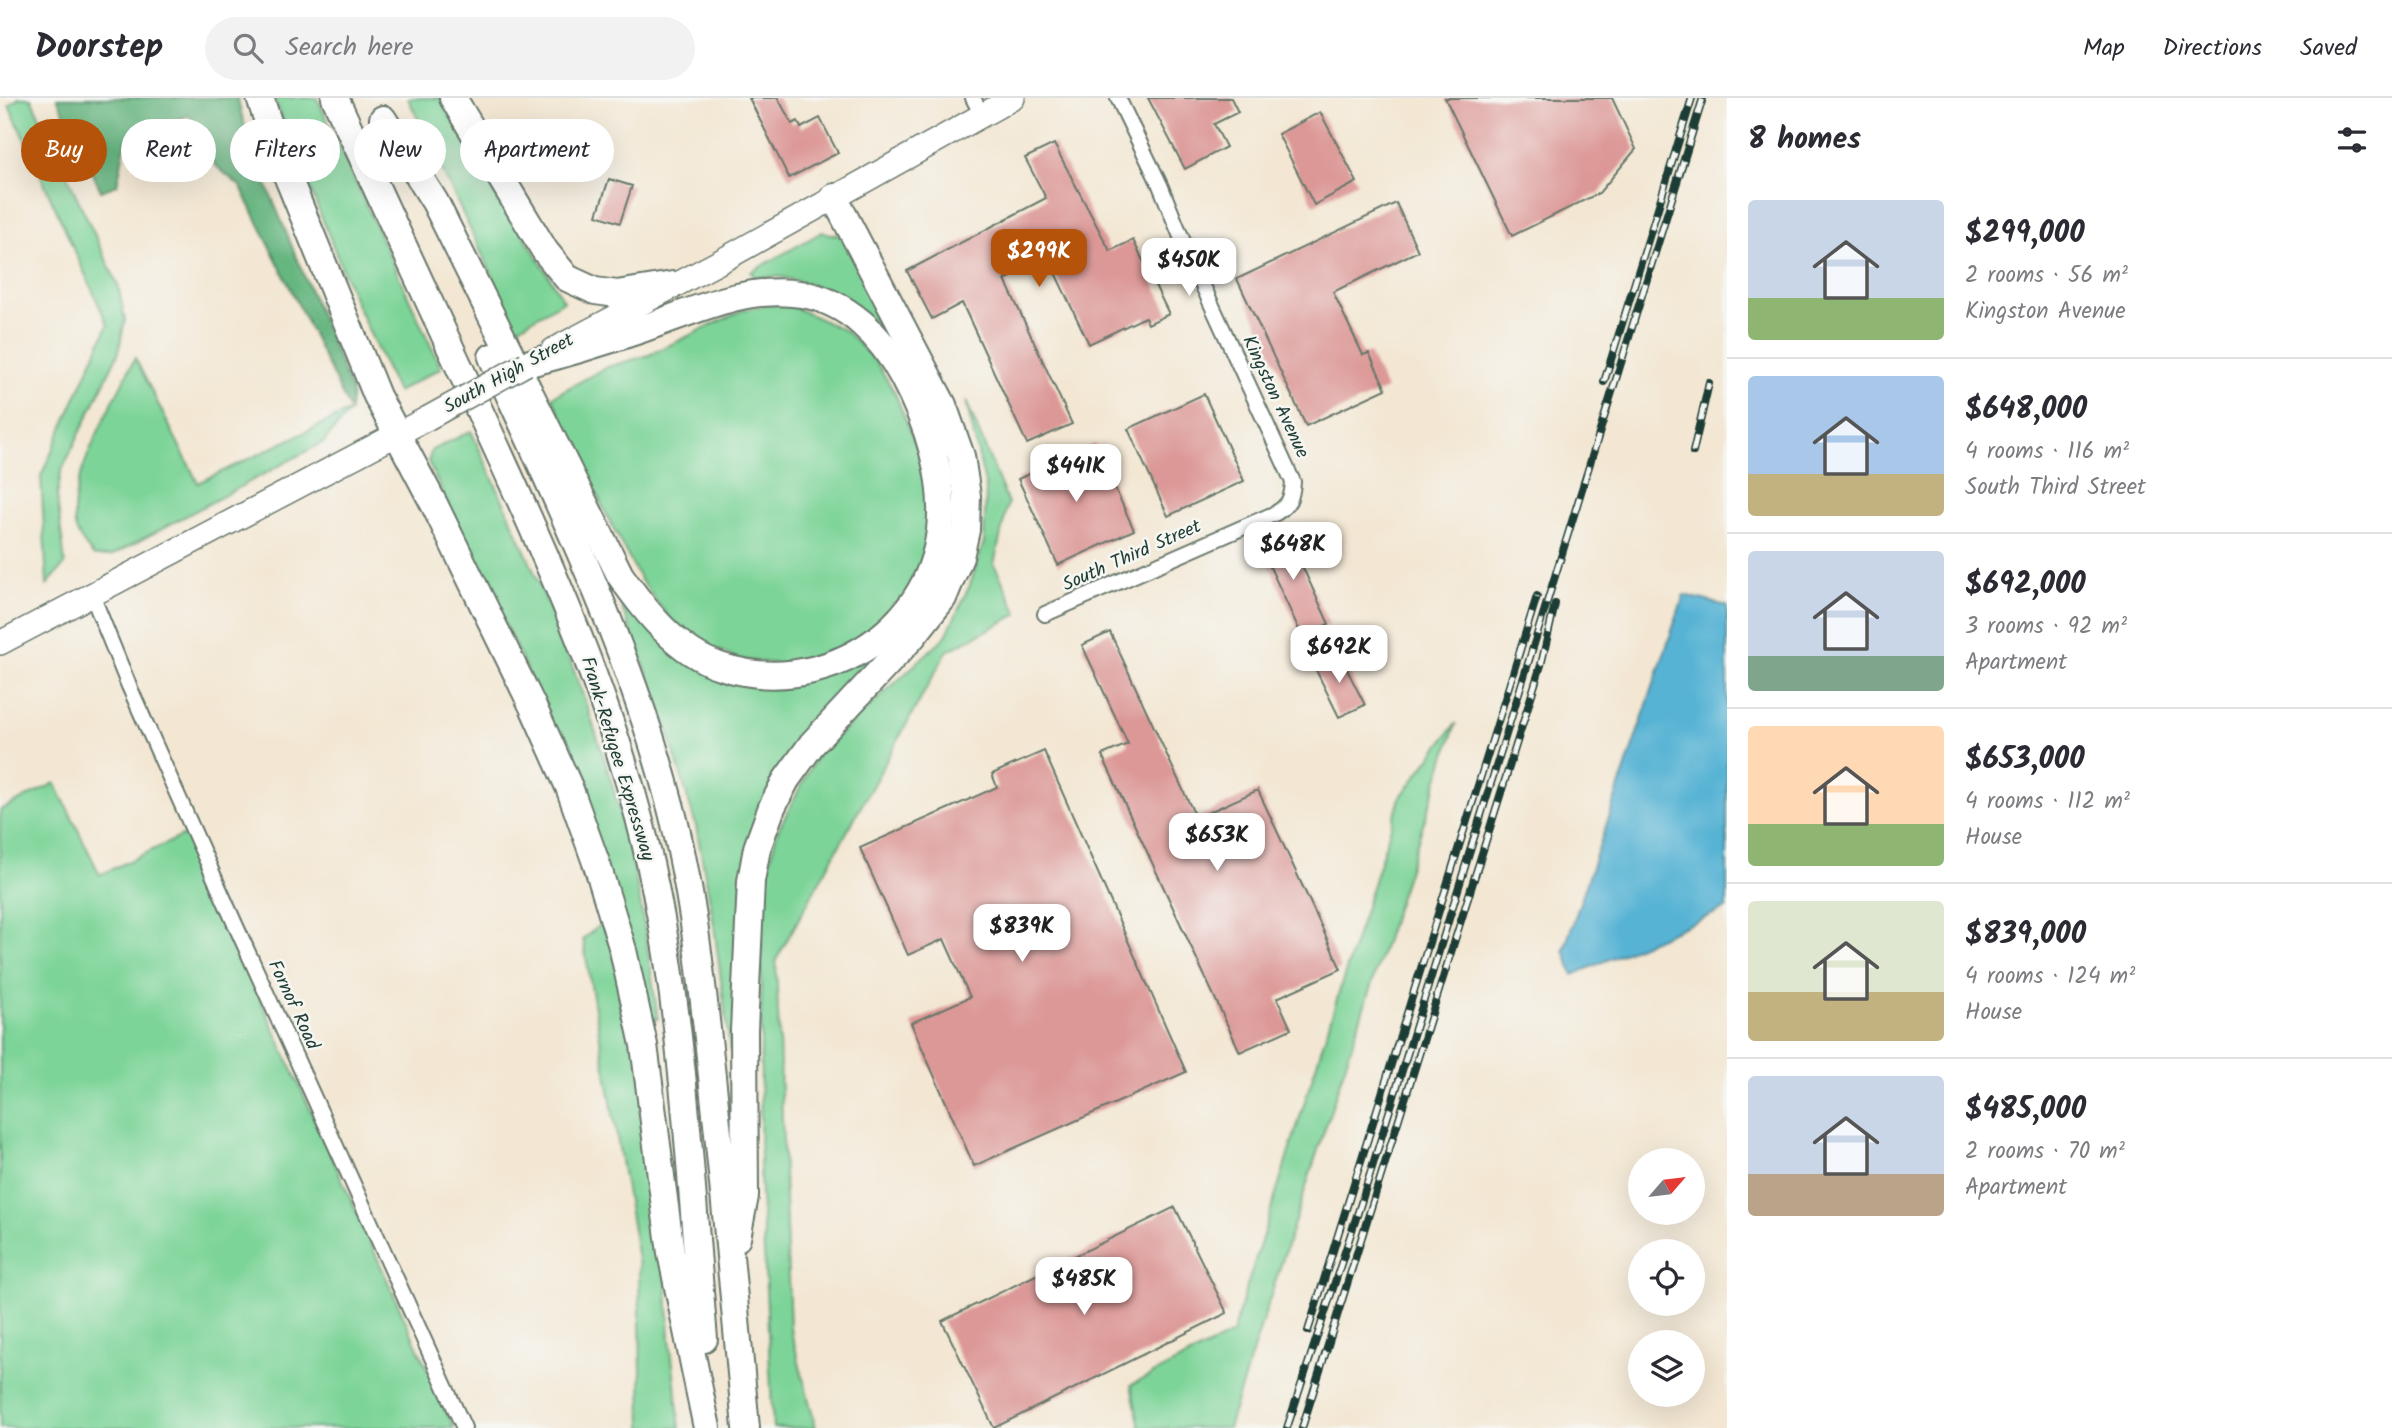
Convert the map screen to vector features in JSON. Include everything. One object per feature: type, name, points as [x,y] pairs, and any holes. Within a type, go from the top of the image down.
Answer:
[{"type":"highway","points":[[260,98],[292,187],[377,396],[539,720],[569,787],[611,908],[644,1045],[671,1253],[709,1428]]},
{"type":"highway","name":"Frank-Refugee Expressway","points":[[335,98],[523,504],[570,615],[603,698],[639,818],[657,903],[678,1042],[709,1428]]},
{"type":"highway","points":[[453,98],[545,251],[568,278],[595,291],[617,294],[673,285]]},
{"type":"highway","points":[[378,108],[435,202],[620,575],[654,620],[696,654],[718,666],[768,675],[794,674],[830,666],[872,646],[913,603],[923,586],[936,550],[941,509],[936,466],[920,414],[890,353],[877,336],[857,319],[829,302],[802,294],[772,291],[723,300],[585,341],[526,365]]},
{"type":"highway","name":"Frank-Refugee Expressway","points":[[378,108],[602,601],[633,682],[672,810],[693,910],[732,1268],[746,1428]]},
{"type":"highway","points":[[732,1268],[745,1196],[744,1030],[751,881],[757,848],[772,807],[786,780],[812,744],[914,636],[943,598],[960,557],[967,530],[967,496],[961,456],[943,405],[834,197]]},
{"type":"main road","name":"South High Street","points":[[585,341],[673,285],[834,197],[977,107],[1013,98]]},
{"type":"main road","name":"South High Street","points":[[0,643],[526,365]]},
{"type":"street","name":"Kingston Avenue","points":[[1118,98],[1160,185],[1186,249],[1293,482]]},
{"type":"street","name":"South Third Street","points":[[1045,614],[1276,513],[1286,506],[1293,495],[1293,482]]},
{"type":"street","name":"Fornof Road","points":[[92,595],[129,686],[240,935],[464,1428]]},
{"type":"green space","points":[[19,98],[31,98],[41,119],[21,119],[21,132],[9,105]]},
{"type":"green space","points":[[57,98],[237,98],[243,119],[230,119],[230,178],[216,166],[216,119],[191,119],[189,115],[179,119],[121,119],[121,165],[117,185],[101,191],[97,182],[107,182],[107,119],[67,119]]},
{"type":"green space","points":[[274,98],[317,98],[327,119],[282,119]]},
{"type":"green space","points":[[408,98],[440,98],[460,131],[460,182],[491,182],[564,301],[517,328],[446,178],[446,119],[418,119]]},
{"type":"green space","points":[[340,148],[441,368],[397,392],[355,301],[308,182],[340,182]]},
{"type":"green space","points":[[44,182],[70,182],[118,285],[125,320],[118,354],[61,472],[57,497],[65,564],[47,585],[41,476],[108,325]]},
{"type":"green space","points":[[235,182],[265,182],[352,392],[350,411],[241,187]]},
{"type":"green space","points":[[822,232],[845,237],[888,322],[881,326],[819,287],[782,277],[754,277],[751,272]]},
{"type":"green space","points":[[783,302],[846,331],[876,362],[895,393],[918,452],[931,510],[923,558],[905,598],[852,645],[785,665],[738,659],[700,642],[669,618],[640,579],[607,516],[552,397],[607,367],[649,355],[743,310]]},
{"type":"green space","points":[[135,358],[198,483],[350,411],[324,442],[111,556],[94,556],[76,530],[74,511],[77,490],[93,443]]},
{"type":"green space","points":[[966,401],[1008,503],[994,564],[1018,614],[947,651],[776,960],[790,1328],[816,1428],[773,1428],[760,1174],[762,894],[777,832],[817,755],[946,636],[970,585],[984,542],[986,488]]},
{"type":"green space","points":[[471,431],[554,620],[607,766],[633,866],[658,1019],[649,1021],[538,694],[428,462],[432,450]]},
{"type":"green space","points":[[611,580],[732,679],[878,654],[819,716],[787,755],[757,818],[737,1051],[730,1050],[713,918],[696,826],[661,708]]},
{"type":"green space","points":[[1456,723],[1228,1428],[1140,1428],[1131,1385],[1232,1334],[1400,798]]},
{"type":"green space","points":[[55,783],[100,875],[186,834],[454,1428],[0,1428],[0,810]]},
{"type":"green space","points":[[605,921],[637,1045],[665,1256],[670,1339],[680,1428],[642,1428],[639,1265],[583,939]]},
{"type":"water","points":[[1684,595],[1727,606],[1727,908],[1573,975],[1564,950]]},
{"type":"building","points":[[749,98],[778,98],[792,124],[798,121],[801,128],[820,118],[838,153],[789,178]]},
{"type":"building","points":[[1148,98],[1231,98],[1238,112],[1214,124],[1226,147],[1185,169]]},
{"type":"building","points":[[1445,98],[1612,98],[1636,149],[1599,193],[1512,236]]},
{"type":"building","points":[[1320,112],[1357,182],[1314,205],[1278,134]]},
{"type":"building","points":[[1054,144],[1110,251],[1133,240],[1169,314],[1148,324],[1145,317],[1089,344],[1048,258],[1005,280],[1072,424],[1027,444],[962,303],[932,319],[907,271],[1046,198],[1025,158]]},
{"type":"building","points":[[614,181],[632,186],[620,223],[597,215],[608,182]]},
{"type":"building","points":[[1396,203],[1418,251],[1333,292],[1363,355],[1369,353],[1386,389],[1306,426],[1237,279]]},
{"type":"building","points":[[1204,394],[1244,481],[1168,516],[1128,429]]},
{"type":"building","points":[[1095,444],[1134,530],[1058,565],[1018,479]]},
{"type":"building","points":[[1284,527],[1329,624],[1302,636],[1257,539]]},
{"type":"building","points":[[1110,632],[1196,818],[1258,790],[1341,969],[1277,998],[1291,1029],[1240,1052],[1102,755],[1128,744],[1082,645]]},
{"type":"building","points":[[1338,652],[1365,705],[1339,717],[1313,664]]},
{"type":"building","points":[[1044,751],[1186,1072],[974,1166],[911,1023],[970,997],[944,939],[908,955],[860,848],[997,787],[992,774]]},
{"type":"building","points":[[1175,1207],[1227,1313],[994,1428],[942,1321]]},
{"type":"railway","points":[[1604,382],[1692,98]]},
{"type":"railway","points":[[1287,1428],[1361,1203],[1703,98]]},
{"type":"railway","points":[[1693,452],[1709,383]]},
{"type":"railway","points":[[1308,1331],[1537,596]]},
{"type":"railway","points":[[1302,1428],[1541,665],[1555,604]]}]
